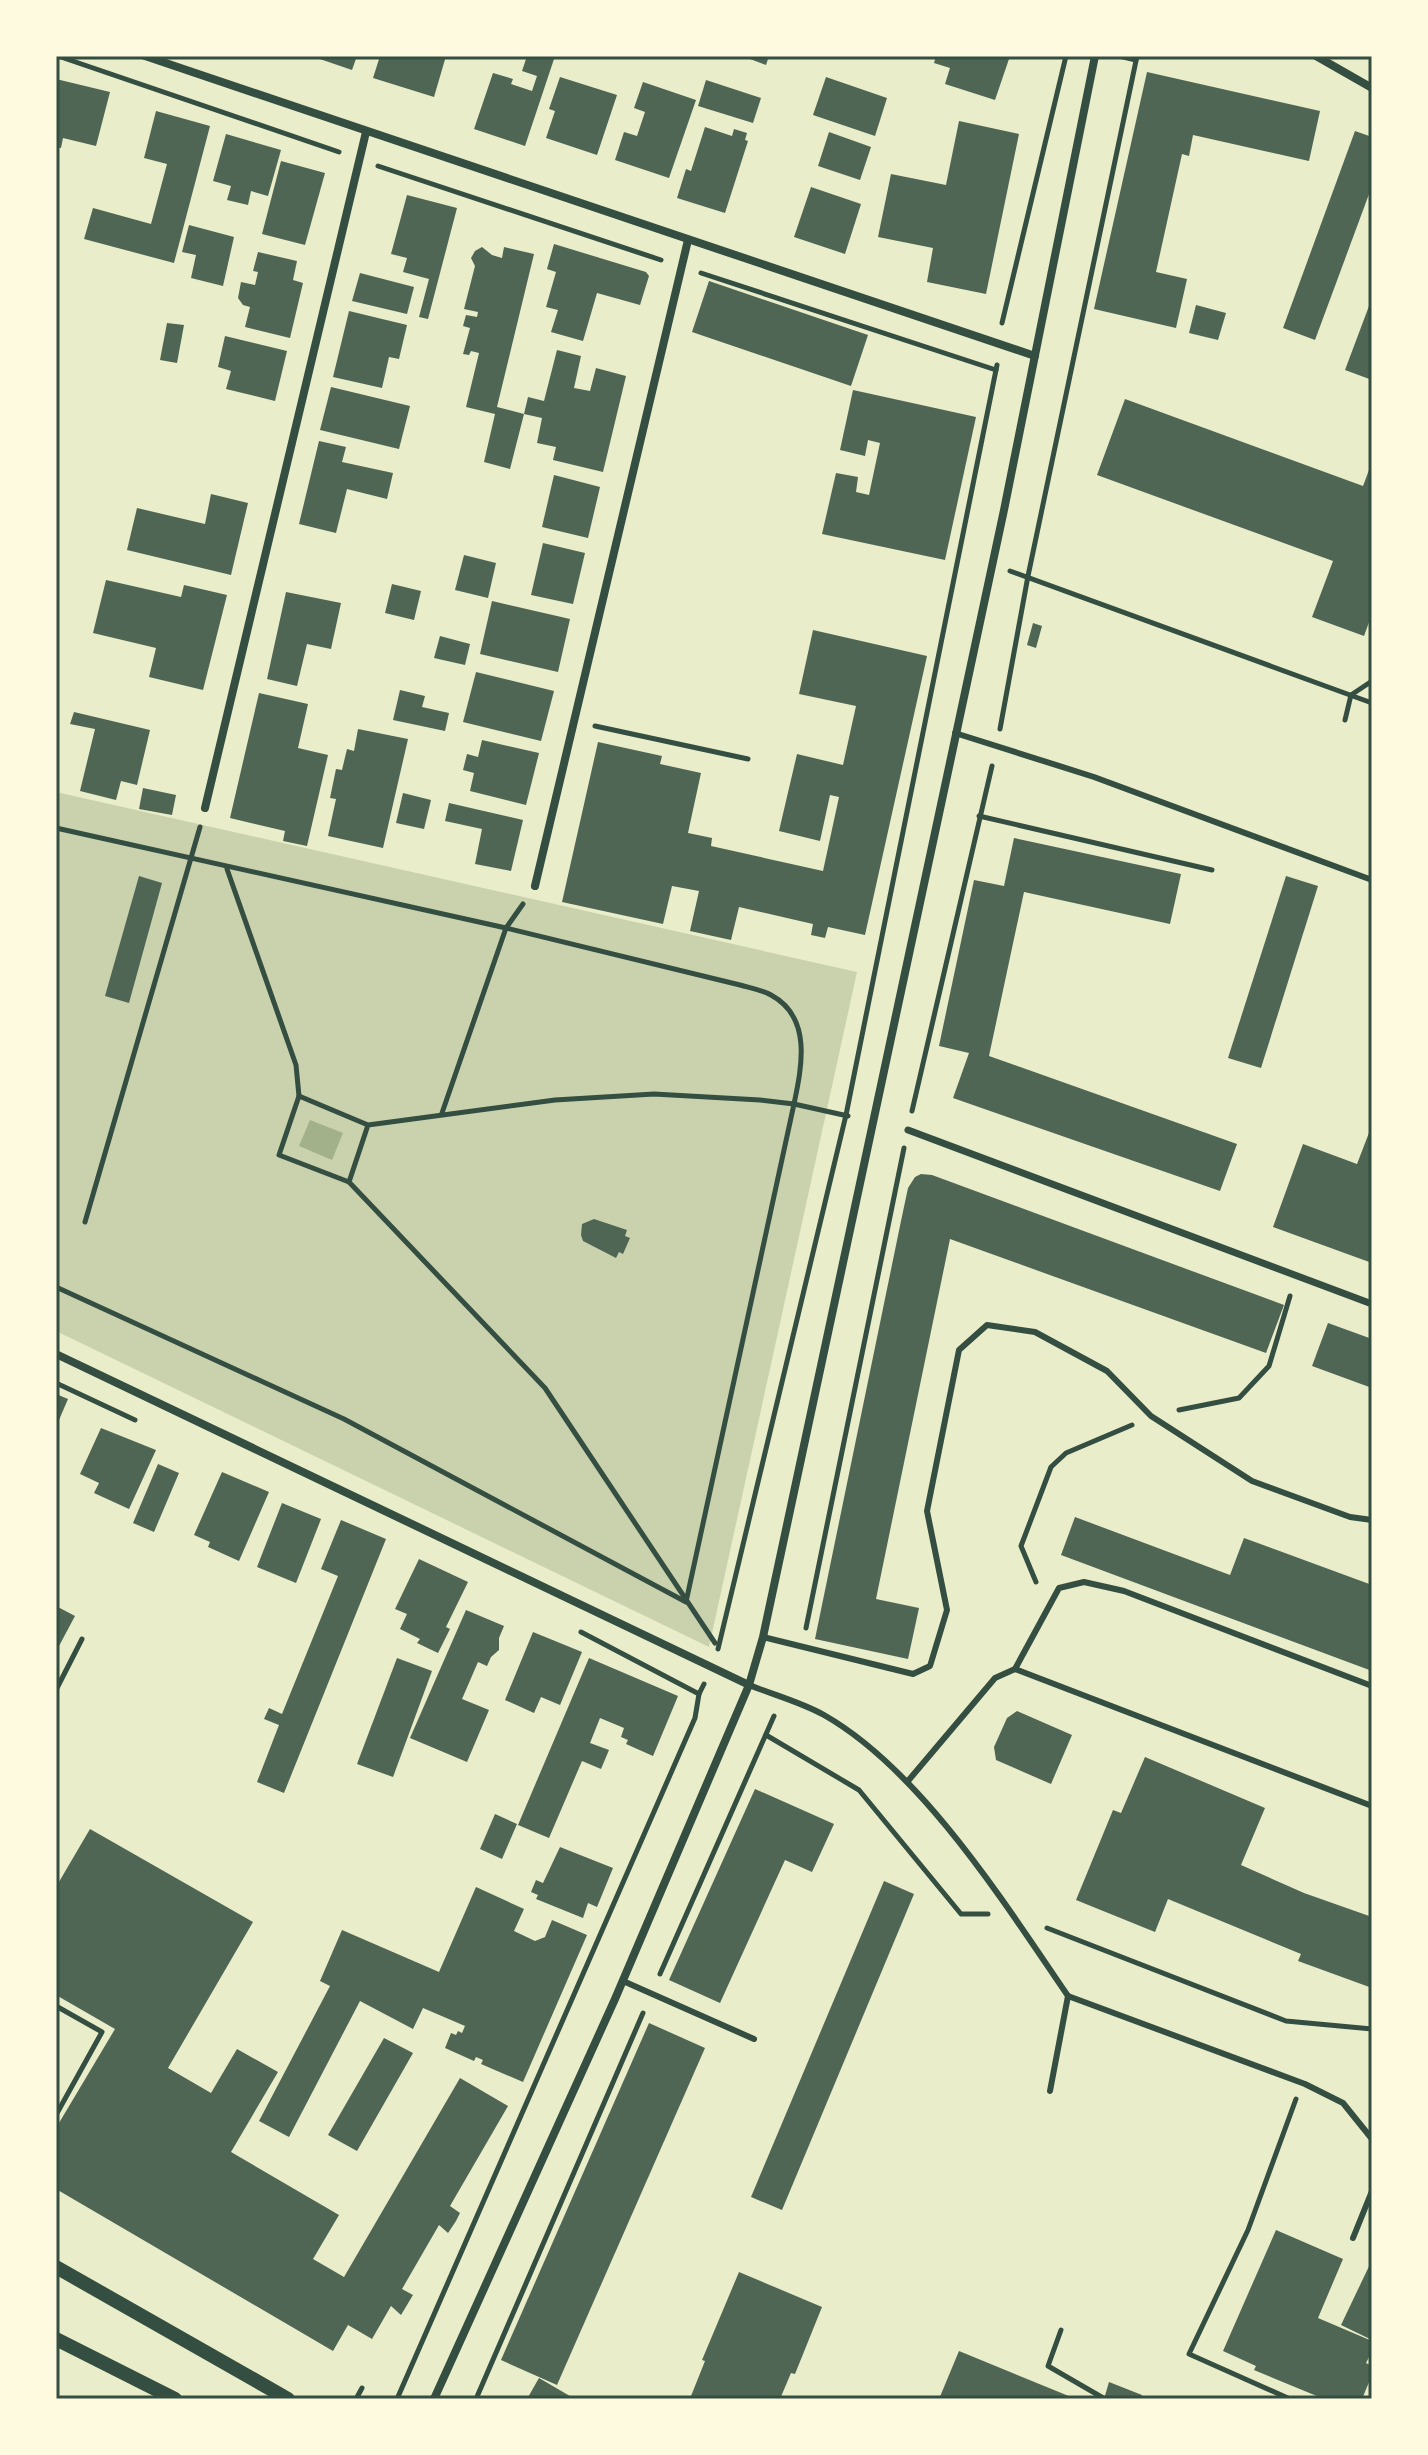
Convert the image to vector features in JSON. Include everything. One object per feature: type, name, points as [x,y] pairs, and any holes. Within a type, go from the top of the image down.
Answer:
[{"type":"street","points":[[145,56],[1035,356]]},
{"type":"street","points":[[434,2399],[623,1981],[749,1685],[763,1637],[1035,356],[1095,56]]},
{"type":"street","points":[[1316,56],[1372,88]]},
{"type":"street","points":[[205,808],[366,132]]},
{"type":"street","points":[[535,886],[688,240]]},
{"type":"street","points":[[908,1130],[1372,1304]]},
{"type":"street","points":[[56,1354],[749,1685]]},
{"type":"street","points":[[56,2267],[288,2399]]},
{"type":"street","points":[[56,2339],[175,2399]]},
{"type":"lane","points":[[955,733],[1094,777],[1372,880]]},
{"type":"lane","points":[[763,1637],[913,1674],[930,1666],[947,1610],[927,1511],[959,1350],[987,1325],[1035,1332],[1107,1371],[1151,1416],[1252,1481],[1350,1517],[1372,1520]]},
{"type":"lane","points":[[908,1781],[995,1678],[1015,1669],[1059,1588],[1084,1582],[1124,1591],[1372,1686]]},
{"type":"lane","points":[[1015,1669],[1372,1806]]},
{"type":"lane","points":[[749,1685],[823,1714],[908,1781],[1012,1914],[1068,1996],[1302,2083],[1343,2103],[1372,2139]]},
{"type":"lane","points":[[623,1981],[754,2039]]},
{"type":"lane","points":[[1050,2091],[1068,1996]]},
{"type":"lane","points":[[1353,2238],[1372,2191]]},
{"type":"path","points":[[58,56],[360,160],[996,370]]},
{"type":"path","points":[[397,2399],[695,1718],[699,1694],[718,1648],[846,1115],[996,370],[998,344],[1066,56]]},
{"type":"path","points":[[802,1646],[908,1130],[996,746],[1028,576],[1137,58],[1119,56]]},
{"type":"path","points":[[959,557],[1028,576],[1372,703]]},
{"type":"path","points":[[1345,720],[1351,695],[1372,681]]},
{"type":"path","points":[[574,721],[748,759]]},
{"type":"path","points":[[85,1222],[205,808]]},
{"type":"path","points":[[979,816],[1212,870]]},
{"type":"path","points":[[56,828],[506,928],[770,995],[787,1007],[802,1039],[801,1070],[686,1602]]},
{"type":"path","points":[[227,868],[296,1065],[299,1096],[279,1155],[349,1182],[545,1388],[718,1648]]},
{"type":"path","points":[[442,1114],[506,928],[535,886]]},
{"type":"path","points":[[299,1096],[368,1125],[555,1100],[654,1094],[794,1104],[846,1115]]},
{"type":"path","points":[[349,1182],[368,1125]]},
{"type":"path","points":[[56,1287],[344,1419],[686,1602]]},
{"type":"path","points":[[56,1690],[82,1639]]},
{"type":"path","points":[[476,2399],[782,1698]]},
{"type":"path","points":[[766,1735],[859,1790],[961,1914],[1012,1914],[1286,2021],[1372,2029]]},
{"type":"path","points":[[56,2006],[102,2032],[56,2115]]},
{"type":"path","points":[[1290,2399],[1189,2354],[1248,2230],[1302,2083]]},
{"type":"path","points":[[1061,2330],[1048,2366],[1105,2399]]},
{"type":"path","points":[[356,2399],[362,2388]]},
{"type":"shaded area","points":[[56,792],[857,972],[709,1647],[56,1331]]},
{"type":"shaded area","points":[[310,1120],[343,1133],[332,1160],[299,1146]]},
{"type":"building","points":[[311,56],[357,56],[352,70]]},
{"type":"building","points":[[380,56],[446,56],[434,97],[373,78]]},
{"type":"building","points":[[527,56],[555,56],[525,146],[474,129],[493,73],[513,79],[511,84],[532,91],[537,76],[522,71]]},
{"type":"building","points":[[742,56],[769,56],[766,65]]},
{"type":"building","points":[[936,56],[1010,56],[995,100],[945,84],[950,68],[934,63]]},
{"type":"building","points":[[1147,72],[1320,111],[1309,161],[1193,135],[1189,156],[1182,154],[1156,272],[1187,279],[1176,328],[1094,309]]},
{"type":"building","points":[[560,77],[617,95],[597,155],[546,138],[555,111],[549,109]]},
{"type":"building","points":[[826,77],[887,98],[875,136],[813,115]]},
{"type":"building","points":[[56,79],[110,92],[96,146],[63,138],[61,148],[56,147]]},
{"type":"building","points":[[706,80],[761,98],[753,123],[698,106]]},
{"type":"building","points":[[643,82],[696,100],[669,178],[615,160],[624,132],[637,136],[645,112],[634,108]]},
{"type":"building","points":[[156,111],[210,126],[174,263],[84,239],[93,208],[151,224],[167,164],[144,158]]},
{"type":"building","points":[[959,121],[1019,134],[986,294],[927,282],[933,248],[878,237],[891,174],[946,185]]},
{"type":"building","points":[[705,127],[732,136],[734,129],[747,133],[745,140],[748,141],[725,213],[677,198],[686,169],[691,171]]},
{"type":"building","points":[[1355,131],[1372,137],[1372,186],[1315,340],[1283,328]]},
{"type":"building","points":[[829,132],[871,147],[860,180],[818,166]]},
{"type":"building","points":[[226,134],[281,150],[268,196],[251,191],[248,205],[227,200],[231,186],[213,181]]},
{"type":"building","points":[[281,161],[325,173],[305,245],[262,234]]},
{"type":"building","points":[[811,187],[861,204],[845,254],[794,237]]},
{"type":"building","points":[[407,195],[457,208],[428,319],[419,317],[429,279],[403,272],[407,258],[391,254]]},
{"type":"building","points":[[189,225],[234,237],[223,286],[191,278],[196,255],[182,252]]},
{"type":"building","points":[[554,244],[646,272],[649,276],[640,305],[597,293],[583,341],[551,332],[558,310],[546,307],[556,272],[547,269]]},
{"type":"building","points":[[482,247],[502,258],[504,247],[534,254],[497,407],[524,414],[510,469],[484,462],[495,414],[466,407],[479,353],[471,351],[469,355],[463,354],[470,328],[463,326],[466,315],[477,317],[478,312],[464,309],[475,266],[471,258]]},
{"type":"building","points":[[258,252],[297,261],[293,280],[303,283],[290,338],[245,327],[250,307],[243,305],[238,298],[241,282],[255,285],[258,272],[253,271]]},
{"type":"building","points":[[360,273],[414,287],[407,314],[352,301]]},
{"type":"building","points":[[709,281],[868,335],[851,386],[692,332]]},
{"type":"building","points":[[1372,298],[1372,380],[1345,370]]},
{"type":"building","points":[[1196,305],[1226,313],[1218,340],[1189,333]]},
{"type":"building","points":[[349,311],[407,325],[399,359],[389,357],[382,388],[333,377]]},
{"type":"building","points":[[167,323],[184,325],[177,363],[160,360]]},
{"type":"building","points":[[225,336],[287,351],[275,401],[226,389],[231,371],[218,367]]},
{"type":"building","points":[[557,350],[581,356],[574,388],[590,391],[596,368],[626,376],[603,472],[553,460],[556,447],[537,443],[542,418],[524,414],[528,397],[544,401]]},
{"type":"building","points":[[331,387],[410,406],[399,449],[320,430]]},
{"type":"building","points":[[853,390],[976,417],[945,560],[822,534],[836,473],[858,477],[856,492],[869,495],[880,443],[868,440],[865,456],[840,450]]},
{"type":"building","points":[[1125,399],[1363,486],[1372,462],[1372,614],[1364,636],[1312,617],[1333,561],[1097,475]]},
{"type":"building","points":[[319,441],[346,447],[342,462],[393,473],[387,499],[347,489],[336,533],[299,524]]},
{"type":"building","points":[[554,475],[600,487],[588,538],[542,527]]},
{"type":"building","points":[[211,494],[248,503],[231,575],[127,550],[137,508],[205,524]]},
{"type":"building","points":[[543,543],[585,553],[573,604],[531,595]]},
{"type":"building","points":[[464,555],[496,563],[488,598],[455,590]]},
{"type":"building","points":[[106,580],[181,597],[184,585],[227,595],[203,690],[149,677],[156,648],[93,633]]},
{"type":"building","points":[[392,584],[421,591],[414,620],[385,613]]},
{"type":"building","points":[[286,592],[341,603],[331,649],[307,644],[297,686],[267,679]]},
{"type":"building","points":[[492,601],[570,619],[558,672],[480,654]]},
{"type":"building","points":[[1033,623],[1042,626],[1036,648],[1027,645]]},
{"type":"building","points":[[813,630],[927,656],[865,935],[828,927],[825,938],[811,935],[813,924],[739,907],[731,940],[690,931],[699,891],[672,886],[663,924],[562,902],[598,742],[662,756],[660,764],[701,773],[688,833],[712,838],[711,846],[823,871],[839,797],[830,795],[820,841],[779,831],[797,754],[843,765],[856,706],[799,694]]},
{"type":"building","points":[[440,636],[470,644],[465,665],[434,658]]},
{"type":"building","points":[[476,672],[554,691],[541,741],[463,722]]},
{"type":"building","points":[[400,690],[425,696],[422,707],[449,713],[445,731],[393,720]]},
{"type":"building","points":[[259,693],[308,704],[298,748],[328,755],[307,846],[283,841],[285,831],[230,818]]},
{"type":"building","points":[[74,712],[150,730],[137,785],[121,781],[116,800],[80,791],[95,729],[70,724]]},
{"type":"building","points":[[358,729],[408,739],[383,848],[328,836],[336,799],[330,798],[336,769],[342,770],[347,749],[354,751]]},
{"type":"building","points":[[482,740],[539,753],[526,805],[470,791],[474,773],[463,770],[467,754],[478,757]]},
{"type":"building","points":[[143,788],[176,795],[172,815],[139,809]]},
{"type":"building","points":[[403,793],[431,800],[424,829],[396,823]]},
{"type":"building","points":[[449,803],[523,820],[511,871],[475,864],[482,829],[445,821]]},
{"type":"building","points":[[1014,838],[1181,874],[1170,924],[1024,892],[989,1056],[1237,1144],[1220,1191],[953,1098],[969,1053],[939,1046],[974,880],[1004,886]]},
{"type":"building","points":[[139,876],[162,883],[129,1003],[105,996]]},
{"type":"building","points":[[1286,876],[1318,886],[1261,1068],[1228,1058]]},
{"type":"building","points":[[1372,1125],[1372,1263],[1273,1227],[1303,1144],[1357,1164]]},
{"type":"building","points":[[921,1174],[932,1175],[1284,1305],[1266,1353],[950,1239],[876,1599],[919,1608],[908,1659],[815,1639],[908,1188]]},
{"type":"building","points":[[594,1219],[627,1230],[625,1236],[630,1238],[623,1254],[619,1252],[616,1258],[583,1241],[582,1224]]},
{"type":"building","points":[[1328,1323],[1372,1339],[1372,1388],[1312,1366]]},
{"type":"building","points":[[56,1394],[68,1399],[56,1427]]},
{"type":"building","points":[[101,1428],[156,1450],[129,1509],[94,1493],[99,1483],[80,1474]]},
{"type":"building","points":[[158,1464],[179,1473],[154,1532],[133,1523]]},
{"type":"building","points":[[222,1472],[269,1492],[239,1561],[208,1547],[210,1542],[194,1535]]},
{"type":"building","points":[[282,1503],[321,1519],[296,1583],[257,1567]]},
{"type":"building","points":[[1075,1517],[1230,1575],[1244,1538],[1372,1585],[1372,1671],[1061,1555]]},
{"type":"building","points":[[341,1520],[386,1539],[284,1793],[257,1782],[279,1725],[264,1719],[269,1708],[282,1714],[338,1576],[321,1569]]},
{"type":"building","points":[[419,1559],[468,1582],[446,1627],[450,1629],[438,1653],[417,1643],[420,1639],[400,1629],[407,1614],[395,1609]]},
{"type":"building","points":[[56,1606],[75,1616],[59,1646],[56,1644]]},
{"type":"building","points":[[466,1610],[504,1626],[499,1638],[499,1650],[487,1666],[478,1662],[462,1699],[489,1710],[467,1762],[410,1738]]},
{"type":"building","points":[[533,1632],[582,1652],[560,1705],[541,1697],[534,1713],[505,1700]]},
{"type":"building","points":[[397,1658],[432,1671],[393,1777],[357,1764]]},
{"type":"building","points":[[589,1658],[678,1696],[653,1756],[626,1744],[628,1740],[621,1737],[624,1728],[600,1718],[590,1743],[609,1750],[601,1769],[582,1761],[549,1838],[518,1825]]},
{"type":"building","points":[[1017,1711],[1072,1735],[1051,1784],[996,1760],[994,1747],[1007,1718]]},
{"type":"building","points":[[1145,1757],[1265,1808],[1241,1865],[1304,1893],[1372,1917],[1372,1988],[1298,1961],[1301,1954],[1168,1899],[1155,1932],[1076,1900],[1113,1810],[1121,1813]]},
{"type":"building","points":[[755,1789],[834,1824],[812,1872],[785,1860],[720,2003],[669,1980]]},
{"type":"building","points":[[495,1814],[517,1824],[502,1859],[480,1849]]},
{"type":"building","points":[[90,1829],[253,1922],[168,2068],[211,2093],[237,2049],[278,2072],[231,2152],[339,2215],[313,2259],[344,2277],[460,2078],[508,2106],[450,2206],[460,2213],[456,2221],[448,2233],[439,2225],[402,2289],[413,2295],[401,2315],[391,2306],[372,2339],[348,2325],[333,2351],[56,2189],[56,2128],[115,2029],[56,1995],[56,1887]]},
{"type":"building","points":[[560,1847],[613,1868],[597,1907],[588,1903],[583,1918],[536,1899],[538,1895],[531,1892],[536,1880],[543,1883]]},
{"type":"building","points":[[884,1881],[914,1894],[782,2210],[751,2197]]},
{"type":"building","points":[[476,1887],[524,1909],[514,1931],[535,1941],[545,1937],[552,1920],[587,1935],[523,2082],[481,2064],[483,2060],[476,2057],[474,2061],[445,2048],[451,2033],[462,2033],[465,2026],[423,2008],[413,2029],[360,2001],[289,2137],[259,2121],[330,1986],[320,1981],[342,1930],[439,1972]]},
{"type":"building","points":[[649,2023],[705,2048],[557,2385],[501,2360]]},
{"type":"building","points":[[384,2038],[413,2053],[357,2151],[328,2135]]},
{"type":"building","points":[[1276,2230],[1343,2259],[1318,2318],[1372,2341],[1372,2351],[1366,2363],[1372,2366],[1372,2375],[1362,2399],[1324,2399],[1254,2370],[1256,2366],[1223,2351]]},
{"type":"building","points":[[1372,2260],[1372,2340],[1341,2325]]},
{"type":"building","points":[[739,2272],[822,2307],[795,2374],[791,2373],[780,2399],[699,2399],[691,2396],[705,2361],[702,2360]]},
{"type":"building","points":[[959,2351],[1076,2399],[939,2399]]},
{"type":"building","points":[[539,2378],[575,2399],[527,2399]]},
{"type":"building","points":[[1109,2382],[1142,2395],[1140,2399],[1104,2399]]}]
